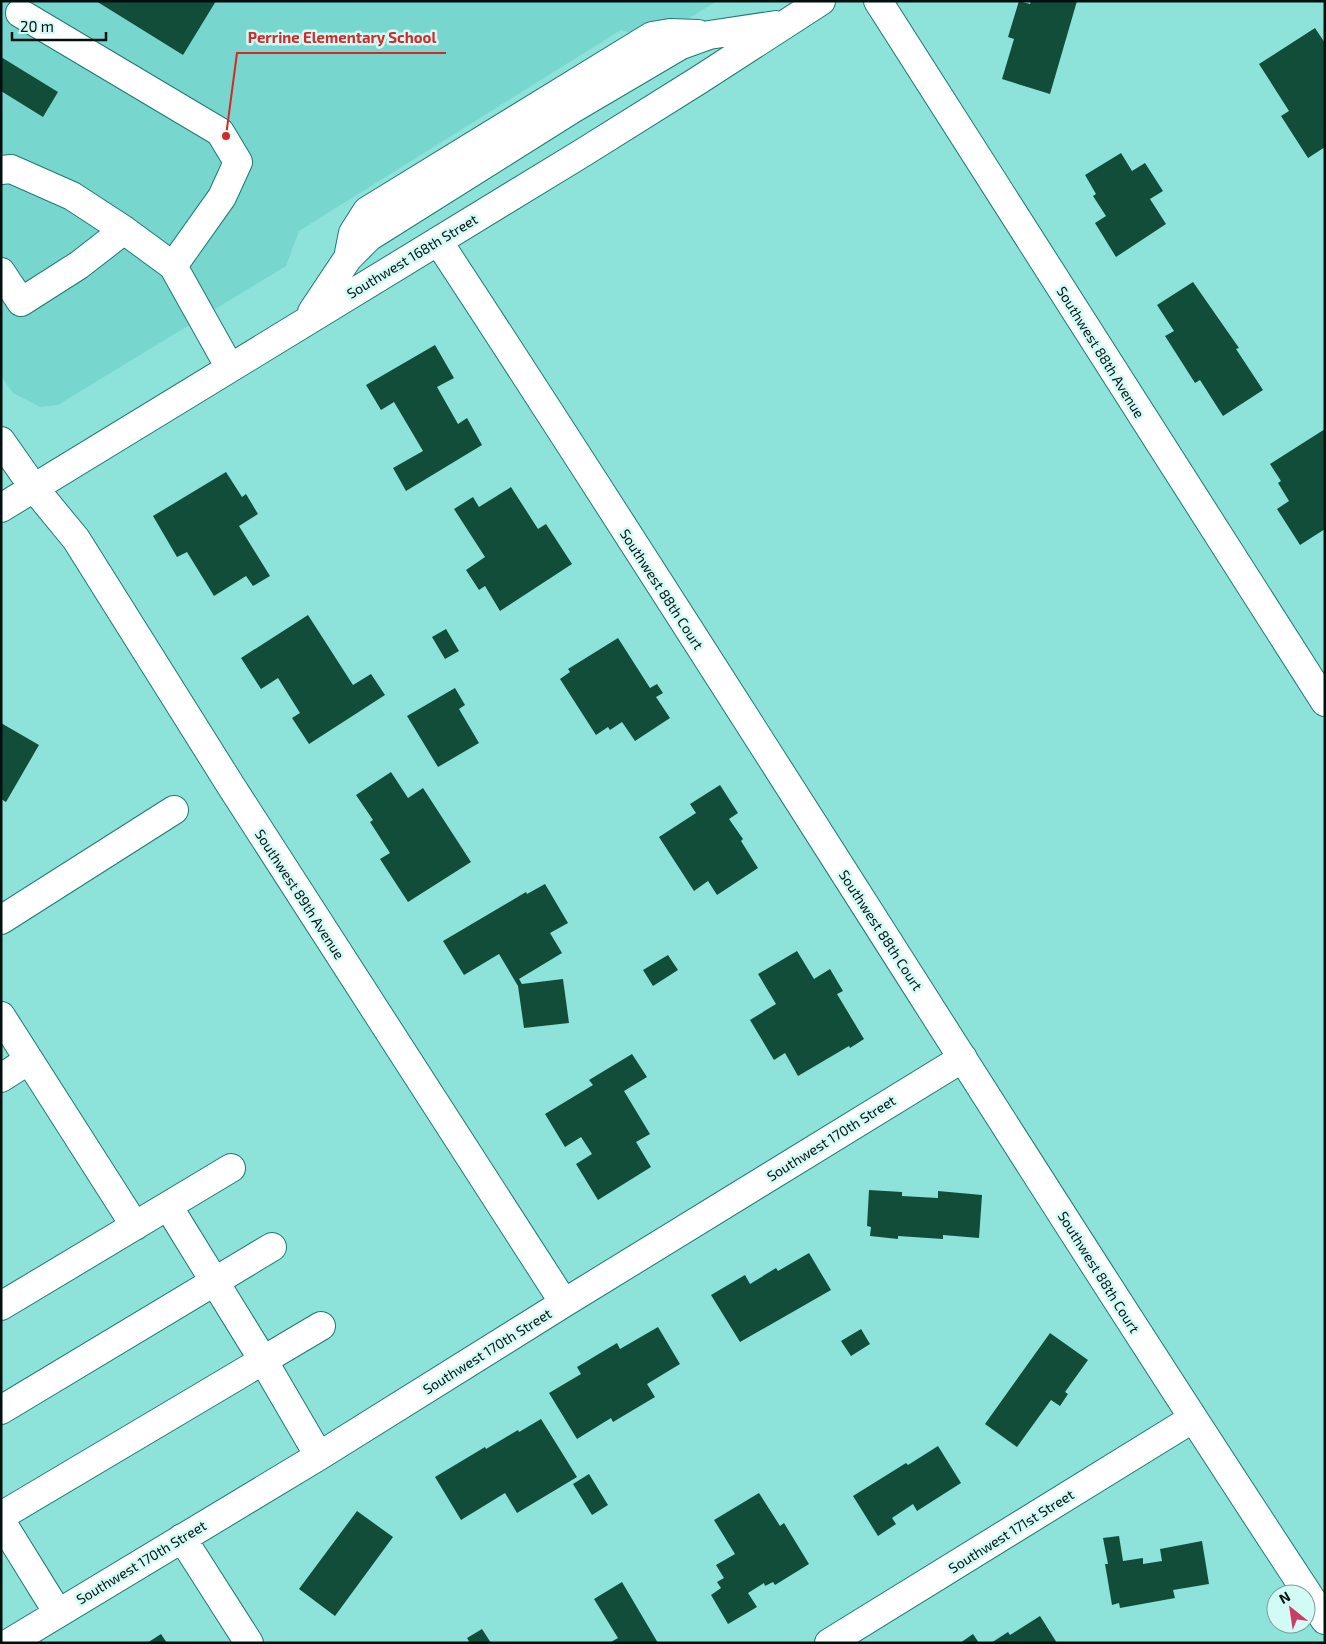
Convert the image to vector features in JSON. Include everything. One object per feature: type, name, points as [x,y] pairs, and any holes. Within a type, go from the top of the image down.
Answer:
[{"type":"street","name":"Southwest 168th Street","points":[[1,508],[699,80],[822,1]]},
{"type":"street","name":"Southwest 88th Avenue","points":[[878,1],[1325,702]]},
{"type":"street","points":[[20,13],[220,132],[238,162],[222,197],[173,266]]},
{"type":"street","points":[[305,322],[348,258],[353,233],[367,211],[652,36],[670,33],[709,35],[786,23]]},
{"type":"street","points":[[1,170],[11,168],[72,196],[124,230],[173,266],[230,368]]},
{"type":"street","points":[[1,272],[21,302],[79,265],[124,230]]},
{"type":"street","name":"Southwest 88th Court","points":[[438,241],[964,1058],[1192,1419],[1325,1620]]},
{"type":"street","name":"Southwest 89th Avenue","points":[[1,441],[34,488],[76,539],[231,786],[564,1303]]},
{"type":"street","points":[[1,920],[174,810]]},
{"type":"street","points":[[1,1016],[134,1226]]},
{"type":"street","name":"Southwest 170th Street","points":[[10,1643],[58,1612],[319,1456],[564,1303],[964,1058]]},
{"type":"street","points":[[1,1078],[29,1060]]},
{"type":"street","points":[[1,1306],[230,1168]]},
{"type":"street","points":[[168,1206],[263,1360],[319,1456]]},
{"type":"street","points":[[1,1410],[272,1247]]},
{"type":"street","points":[[1,1516],[321,1326]]},
{"type":"street","name":"Southwest 171st Street","points":[[829,1643],[1192,1419]]},
{"type":"street","points":[[1,1521],[58,1612]]},
{"type":"street","points":[[182,1538],[249,1643]]},
{"type":"shaded area","points":[[1,1],[717,1],[654,40],[621,30],[299,231],[286,266],[58,405],[40,407],[13,393],[1,376]]},
{"type":"building","points":[[96,1],[216,1],[183,55]]},
{"type":"building","points":[[1019,1],[1030,4],[1031,1],[1077,1],[1050,94],[1002,79],[1014,39],[1008,37]]},
{"type":"building","points":[[1315,28],[1325,43],[1325,147],[1308,158],[1281,116],[1289,111],[1259,64]]},
{"type":"building","points":[[1,57],[58,92],[43,117],[1,91]]},
{"type":"building","points":[[1121,153],[1132,171],[1145,163],[1163,191],[1150,199],[1166,224],[1116,257],[1095,223],[1106,216],[1093,196],[1096,194],[1085,175]]},
{"type":"building","points":[[1193,282],[1239,348],[1236,349],[1263,390],[1223,416],[1200,380],[1195,383],[1165,336],[1174,331],[1157,305]]},
{"type":"building","points":[[435,345],[454,378],[437,387],[458,424],[467,418],[482,445],[406,491],[393,468],[423,451],[394,402],[381,410],[366,385]]},
{"type":"building","points":[[1325,429],[1325,529],[1300,545],[1277,509],[1289,501],[1278,483],[1281,481],[1270,464]]},
{"type":"building","points":[[226,472],[242,497],[246,494],[258,514],[239,526],[270,576],[253,586],[246,576],[214,596],[187,552],[177,557],[153,516]]},
{"type":"building","points":[[511,487],[538,529],[546,524],[572,564],[500,611],[485,586],[479,590],[466,570],[485,557],[454,509],[473,497],[479,507]]},
{"type":"building","points":[[308,615],[353,685],[371,674],[385,695],[309,744],[292,718],[300,713],[278,678],[261,689],[241,658]]},
{"type":"building","points":[[446,629],[459,651],[445,659],[432,637]]},
{"type":"building","points":[[618,638],[650,688],[657,684],[663,693],[656,697],[670,718],[635,741],[622,722],[610,730],[608,727],[596,735],[560,679],[570,672],[568,669]]},
{"type":"building","points":[[455,688],[465,705],[459,709],[479,743],[438,767],[407,716]]},
{"type":"building","points":[[1,723],[39,745],[6,802],[1,799]]},
{"type":"building","points":[[391,772],[408,798],[423,788],[471,862],[408,902],[380,859],[390,853],[370,822],[373,820],[356,795]]},
{"type":"building","points":[[720,785],[738,813],[729,819],[743,839],[741,841],[758,868],[717,895],[708,881],[694,891],[659,837],[696,813],[690,804]]},
{"type":"building","points":[[545,884],[568,923],[550,933],[562,953],[519,979],[522,984],[563,979],[569,1023],[524,1028],[518,986],[499,954],[464,975],[443,941],[526,892],[527,894]]},
{"type":"building","points":[[797,951],[814,979],[830,969],[843,991],[837,994],[864,1039],[798,1076],[785,1053],[774,1060],[750,1020],[776,1004],[758,974]]},
{"type":"building","points":[[668,955],[678,970],[653,986],[643,970]]},
{"type":"building","points":[[632,1054],[647,1077],[624,1091],[650,1134],[636,1142],[651,1167],[598,1200],[576,1164],[592,1154],[581,1137],[565,1147],[545,1114],[593,1085],[589,1080]]},
{"type":"building","points":[[869,1190],[902,1192],[902,1196],[938,1198],[938,1191],[982,1195],[979,1238],[943,1235],[943,1239],[898,1236],[898,1239],[870,1236],[871,1227],[867,1226]]},
{"type":"building","points":[[809,1253],[831,1290],[740,1342],[711,1295],[745,1275],[750,1284],[776,1268],[778,1271]]},
{"type":"building","points":[[658,1327],[680,1364],[647,1384],[655,1397],[613,1422],[611,1418],[577,1439],[549,1393],[581,1374],[577,1367],[617,1343],[620,1349]]},
{"type":"building","points":[[861,1329],[870,1344],[851,1356],[841,1341]]},
{"type":"building","points":[[1050,1333],[1088,1360],[1065,1392],[1068,1394],[1060,1406],[1051,1400],[1017,1447],[985,1424]]},
{"type":"building","points":[[541,1419],[577,1477],[517,1513],[505,1493],[461,1520],[435,1477],[485,1447],[486,1449]]},
{"type":"building","points":[[938,1446],[961,1483],[917,1511],[913,1504],[892,1518],[896,1524],[878,1536],[853,1496],[906,1463],[908,1465]]},
{"type":"building","points":[[589,1474],[608,1505],[592,1515],[573,1484]]},
{"type":"building","points":[[759,1493],[780,1526],[784,1523],[809,1564],[775,1585],[773,1582],[765,1586],[764,1583],[748,1593],[757,1607],[728,1624],[711,1595],[721,1588],[717,1582],[724,1578],[716,1565],[735,1554],[714,1520]]},
{"type":"building","points":[[357,1511],[393,1537],[335,1616],[299,1589]]},
{"type":"building","points":[[1119,1536],[1123,1561],[1143,1558],[1143,1564],[1162,1561],[1160,1549],[1202,1541],[1209,1584],[1173,1590],[1175,1598],[1120,1608],[1119,1603],[1112,1605],[1103,1538]]},
{"type":"building","points":[[622,1582],[658,1643],[609,1643],[618,1638],[594,1599]]},
{"type":"building","points":[[1040,1616],[1057,1643],[991,1643],[1008,1632],[1010,1635]]},
{"type":"building","points":[[482,1629],[491,1643],[470,1643],[467,1638]]},
{"type":"building","points":[[161,1634],[167,1643],[147,1643]]},
{"type":"building","points":[[973,1634],[979,1643],[960,1643]]},
{"type":"place","name":"Perrine Elementary School","points":[[226,136]]}]
